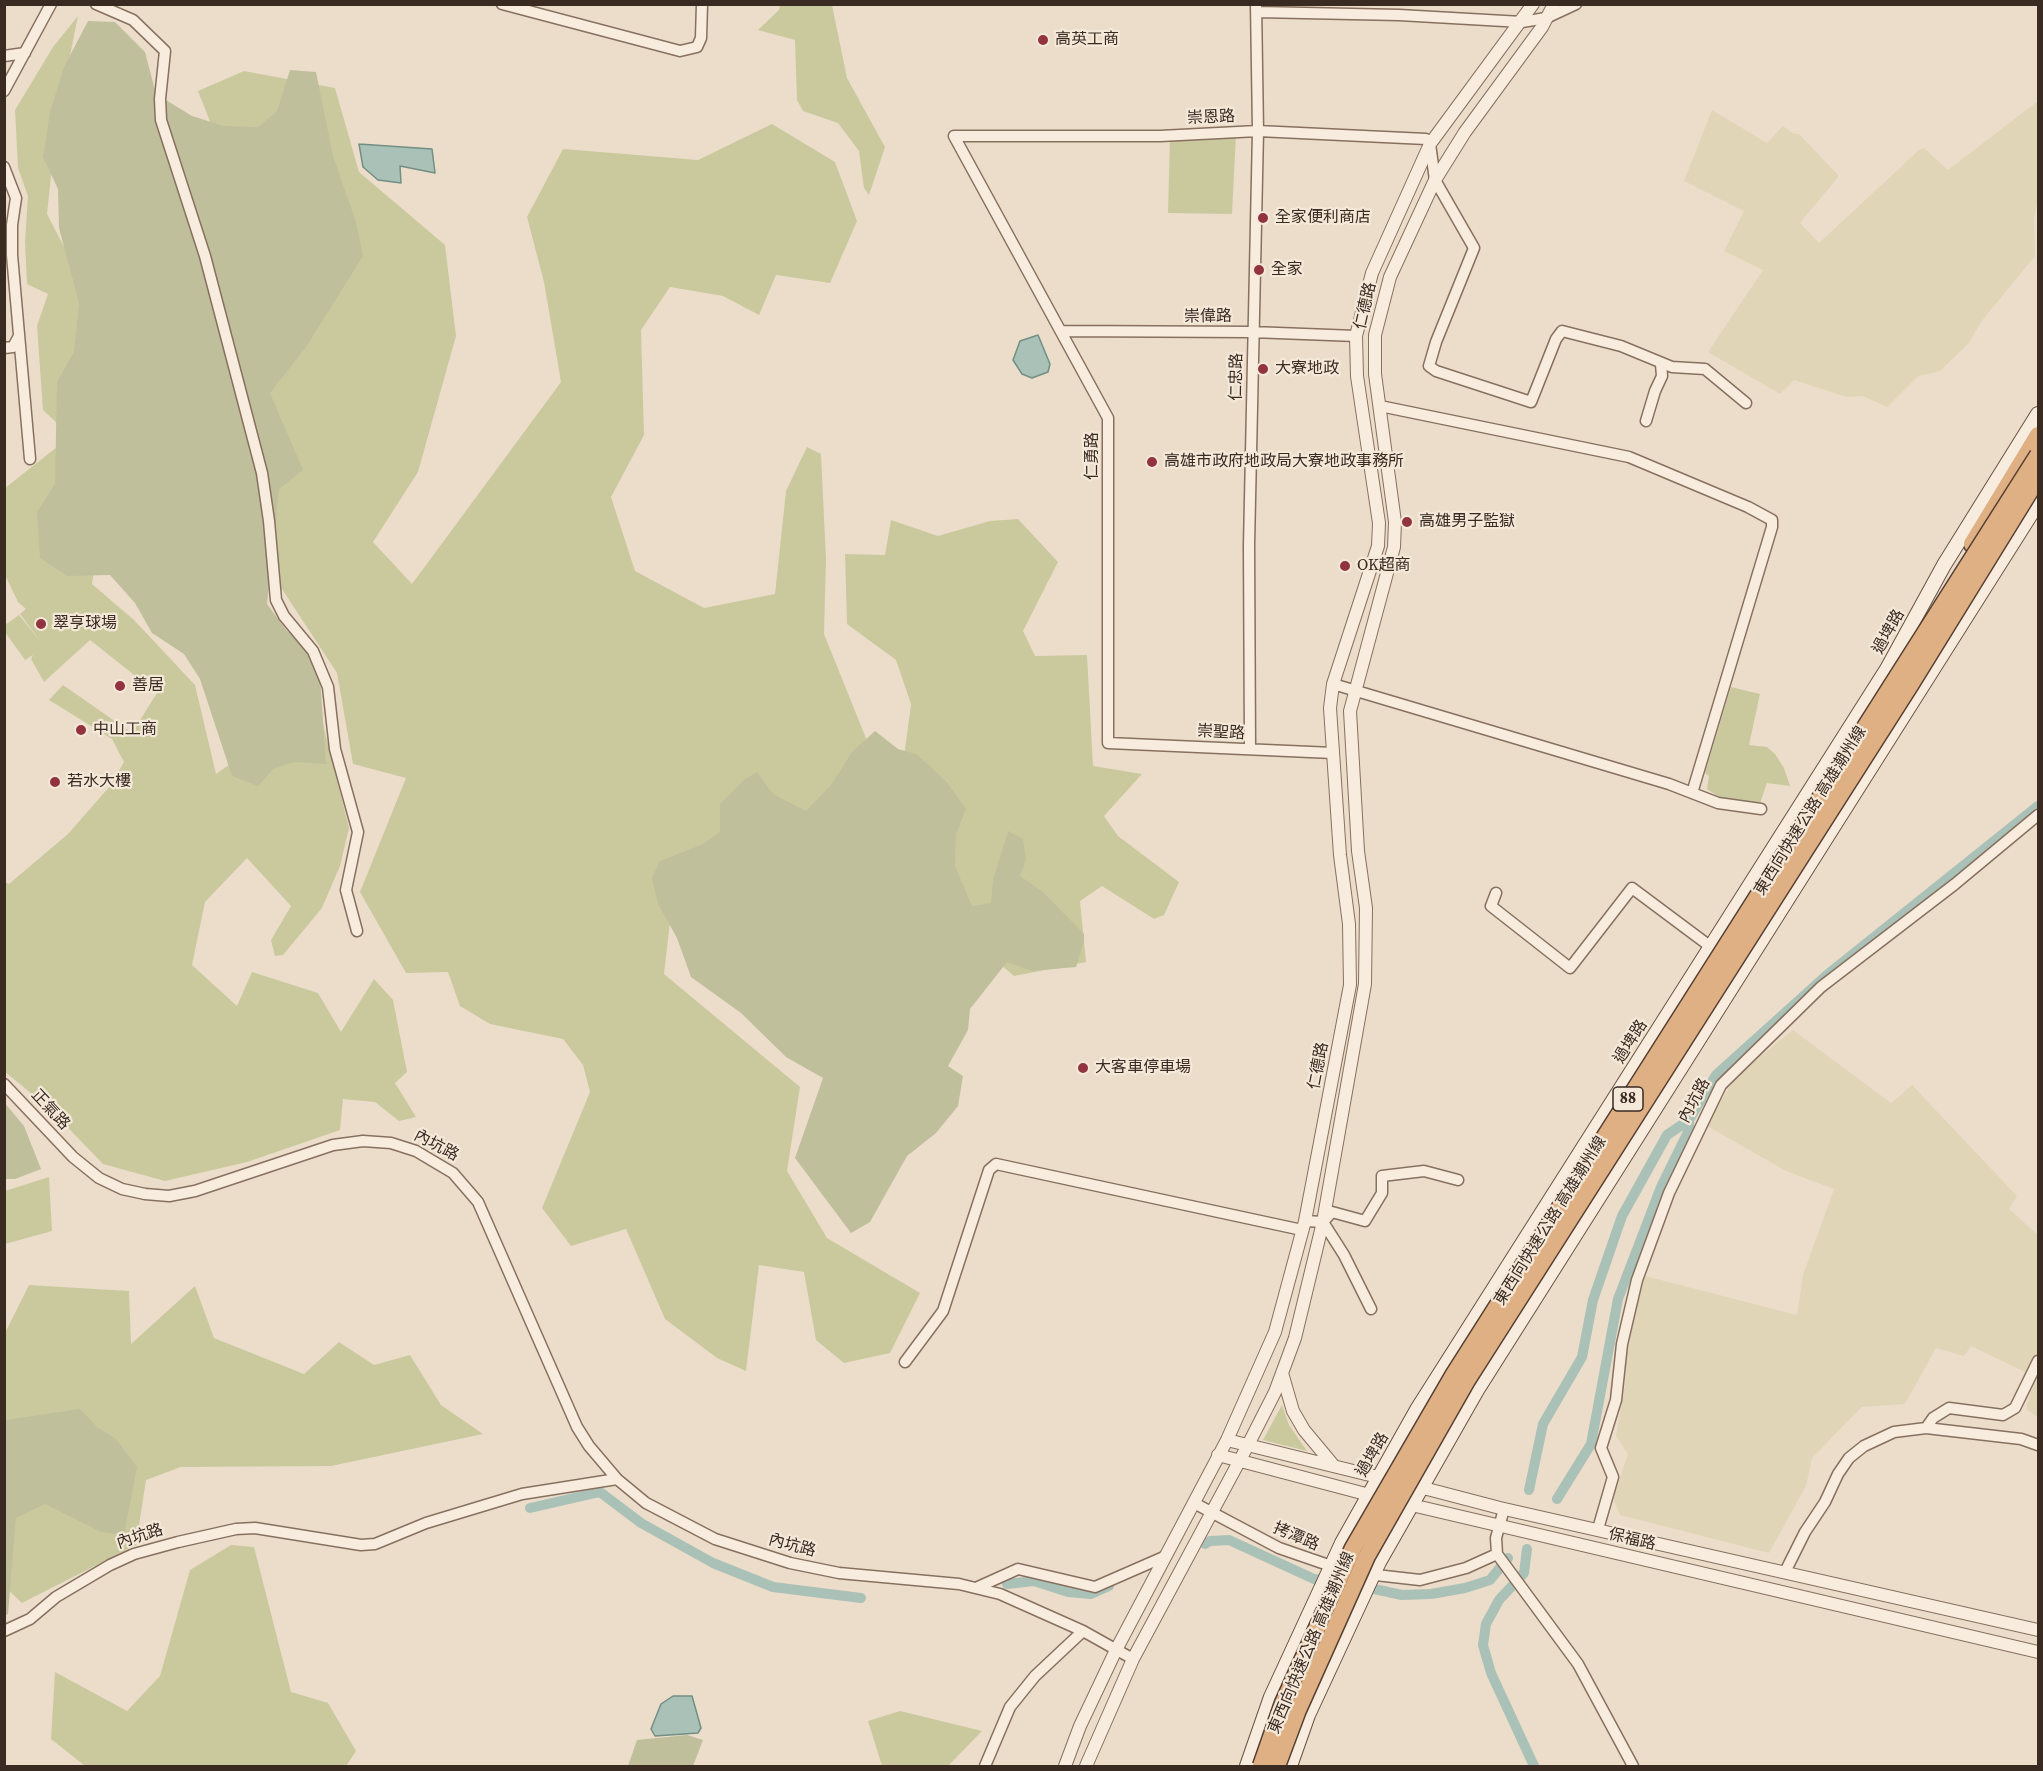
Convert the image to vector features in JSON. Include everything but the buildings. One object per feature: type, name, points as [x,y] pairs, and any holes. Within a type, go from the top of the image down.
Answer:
[{"type":"highway","points":[[1898,675],[2038,435]]},
{"type":"highway","name":"東西向快速公路 高雄潮州線","points":[[1261,1767],[1283,1703],[1353,1548],[1442,1394],[2038,455]]},
{"type":"highway","name":"東西向快速公路 高雄潮州線","points":[[1277,1767],[1298,1710],[1367,1556],[1466,1382],[1911,684],[2038,478]]},
{"type":"main road","name":"過埤路","points":[[1247,1767],[1271,1697],[1330,1570],[1378,1477],[1418,1408],[1887,669],[1944,565],[2038,414]]},
{"type":"main road","points":[[1290,1767],[1308,1715],[1372,1578],[1478,1390],[2038,504]]},
{"type":"street","points":[[4,91],[51,4]]},
{"type":"street","points":[[96,4],[133,20],[165,51],[160,99],[161,120],[205,256],[262,473],[276,600],[284,616],[313,651],[328,687],[335,749],[358,832],[346,890],[357,931]]},
{"type":"street","points":[[508,6],[680,51],[697,47],[701,38],[702,4]]},
{"type":"street","name":"仁德路","points":[[1227,1440],[1275,1332],[1303,1226],[1350,985],[1349,924],[1340,855],[1330,708],[1333,684],[1378,546],[1379,523],[1357,376],[1356,336],[1371,273],[1430,144],[1522,22],[1533,4]]},
{"type":"street","name":"仁德路","points":[[1248,1445],[1282,1373],[1295,1338],[1323,1222],[1365,984],[1366,908],[1358,851],[1350,711],[1394,547],[1395,522],[1380,406],[1375,335],[1390,277],[1435,180],[1465,132],[1554,4]]},
{"type":"street","points":[[1256,8],[1399,10],[1522,22],[1546,18],[1576,4]]},
{"type":"street","name":"仁忠路","points":[[1250,749],[1249,545],[1257,131],[1256,8]]},
{"type":"street","points":[[4,56],[25,52]]},
{"type":"street","name":"崇恩路","points":[[954,136],[1160,136],[1257,131],[1426,139],[1430,144]]},
{"type":"street","name":"仁勇路","points":[[954,136],[1108,418],[1108,743]]},
{"type":"street","points":[[1430,144],[1435,180],[1474,248],[1436,342],[1429,366],[1436,371],[1531,402],[1556,339],[1562,331],[1621,346],[1661,364],[1705,369],[1746,403]]},
{"type":"street","points":[[4,167],[16,198],[12,225],[12,255],[30,459]]},
{"type":"street","name":"崇偉路","points":[[1061,331],[1252,332],[1356,336]]},
{"type":"street","points":[[4,348],[13,347],[19,335]]},
{"type":"street","points":[[1646,421],[1662,376],[1661,364]]},
{"type":"street","points":[[1380,406],[1629,458],[1748,507],[1772,520],[1772,527],[1692,793]]},
{"type":"street","points":[[1333,684],[1692,793],[1718,803],[1761,809]]},
{"type":"street","name":"崇聖路","points":[[1108,743],[1333,753]]},
{"type":"street","name":"內坑路","points":[[1598,1529],[1613,1477],[1601,1448],[1616,1400],[1622,1344],[1637,1280],[1669,1193],[1721,1085],[1821,987],[1955,884],[2038,815]]},
{"type":"street","points":[[1496,893],[1491,906],[1569,968],[1632,888],[1711,946]]},
{"type":"street","name":"正氣路","points":[[4,1084],[74,1157]]},
{"type":"street","name":"內坑路","points":[[74,1157],[99,1178],[122,1189],[170,1196],[195,1191],[343,1144],[391,1143],[416,1151],[453,1173],[478,1203],[577,1427],[589,1446],[617,1479],[646,1503],[672,1519],[715,1539],[758,1554],[817,1570],[978,1587],[1019,1601],[1133,1659]]},
{"type":"street","points":[[905,1362],[944,1311],[989,1170],[996,1164],[1303,1226],[1323,1222],[1332,1212],[1365,1221],[1382,1193],[1382,1176],[1424,1171],[1458,1180]]},
{"type":"street","points":[[1323,1222],[1344,1255],[1371,1309]]},
{"type":"street","points":[[1926,1428],[1933,1418],[1949,1408],[2002,1415],[2015,1408],[2038,1361]]},
{"type":"street","points":[[1282,1373],[1293,1411],[1304,1430],[1334,1466]]},
{"type":"street","points":[[1785,1572],[1805,1532],[1826,1502],[1838,1474],[1849,1458],[1864,1446],[1894,1432],[1926,1428],[2021,1439],[2038,1445]]},
{"type":"street","points":[[1065,1767],[1080,1726],[1116,1650],[1227,1440]]},
{"type":"street","name":"保福路","points":[[1227,1440],[1504,1509],[2038,1630]]},
{"type":"street","points":[[1086,1767],[1133,1659],[1248,1445]]},
{"type":"street","name":"保福路","points":[[1218,1455],[1411,1506],[2038,1652]]},
{"type":"street","name":"內坑路","points":[[4,1631],[30,1619],[56,1597],[110,1564],[134,1554],[178,1542],[236,1529],[255,1528],[361,1545],[375,1544],[426,1523],[522,1494],[617,1479]]},
{"type":"street","name":"拷潭路","points":[[1194,1503],[1279,1548],[1330,1570],[1372,1578],[1420,1580],[1466,1568],[1498,1556]]},
{"type":"street","points":[[1504,1509],[1500,1526],[1498,1556],[1578,1664],[1633,1767]]},
{"type":"street","points":[[978,1587],[1018,1569],[1095,1587],[1166,1556]]},
{"type":"street","points":[[985,1767],[1010,1707],[1035,1677],[1083,1632]]},
{"type":"shaded area","points":[[2038,101],[2038,199],[2034,219],[2035,256],[1981,322],[1968,344],[1940,371],[1918,376],[1887,407],[1863,396],[1847,397],[1794,380],[1780,394],[1708,352],[1763,270],[1724,251],[1744,211],[1684,181],[1712,110],[1767,143],[1783,126],[1794,134],[1799,134],[1839,176],[1800,223],[1819,243],[1919,150],[1924,148],[1948,170]]},
{"type":"shaded area","points":[[359,144],[432,149],[435,173],[400,166],[401,183],[378,180],[363,167]]},
{"type":"shaded area","points":[[1038,335],[1050,364],[1048,372],[1032,378],[1022,374],[1013,360],[1020,341]]},
{"type":"shaded area","points":[[1793,1030],[1891,1103],[1912,1085],[2017,1196],[2009,1209],[2038,1235],[2038,1357],[2027,1373],[1971,1346],[1964,1356],[1936,1348],[1905,1404],[1862,1407],[1812,1458],[1806,1486],[1769,1553],[1620,1515],[1613,1498],[1628,1454],[1616,1436],[1625,1385],[1627,1345],[1645,1276],[1797,1315],[1803,1275],[1834,1189],[1786,1171],[1707,1126],[1735,1077]]},
{"type":"shaded area","points":[[2038,1370],[2038,1417],[2027,1410],[2027,1405]]},
{"type":"shaded area","points":[[673,1696],[692,1696],[701,1728],[698,1733],[655,1736],[651,1729],[661,1704]]},
{"type":"green space","points":[[780,5],[832,5],[847,78],[885,147],[869,195],[864,188],[859,151],[838,123],[803,111],[797,100],[795,40],[758,30],[779,10]]},
{"type":"green space","points":[[78,16],[57,120],[47,214],[88,293],[109,469],[92,584],[134,620],[195,685],[216,774],[261,742],[313,684],[349,828],[340,866],[322,908],[283,955],[275,956],[271,940],[291,906],[247,858],[205,902],[192,965],[237,1006],[252,972],[318,993],[341,1032],[374,979],[393,1000],[407,1072],[395,1083],[416,1117],[399,1121],[375,1102],[343,1099],[340,1130],[247,1162],[165,1181],[103,1164],[48,1107],[5,1072],[5,882],[9,884],[68,834],[110,786],[124,762],[112,739],[49,700],[63,685],[132,733],[157,693],[90,640],[44,682],[31,659],[33,655],[25,660],[5,632],[5,625],[19,615],[41,642],[20,614],[26,609],[18,602],[5,575],[5,488],[71,436],[43,410],[37,326],[48,294],[27,284],[25,241],[28,196],[18,168],[15,110],[53,47]]},
{"type":"green space","points":[[88,21],[115,22],[145,52],[156,94],[192,116],[224,126],[258,127],[277,111],[290,70],[316,72],[333,156],[356,222],[363,256],[306,347],[270,393],[303,470],[279,489],[267,604],[287,631],[311,647],[320,677],[326,764],[294,762],[273,769],[258,786],[232,776],[200,679],[184,654],[152,633],[135,603],[110,575],[67,576],[40,558],[37,512],[55,484],[57,382],[74,352],[79,303],[59,228],[58,189],[43,157],[50,112],[64,67]]},
{"type":"green space","points":[[244,71],[335,88],[359,172],[445,245],[456,336],[418,472],[373,542],[412,584],[561,382],[544,282],[527,217],[563,149],[698,160],[772,124],[835,162],[857,221],[830,283],[776,275],[759,315],[723,296],[670,287],[641,330],[644,435],[611,497],[635,571],[704,608],[775,594],[786,491],[807,447],[821,454],[826,559],[824,634],[882,778],[675,879],[664,974],[800,1087],[787,1171],[827,1238],[920,1293],[890,1353],[844,1363],[816,1340],[804,1272],[759,1265],[746,1371],[717,1358],[665,1319],[626,1229],[571,1246],[542,1208],[590,1092],[583,1065],[563,1039],[490,1024],[460,1006],[448,972],[406,973],[360,892],[406,778],[353,764],[337,673],[280,586],[257,415],[233,180],[198,91]]},
{"type":"green space","points":[[1236,135],[1232,214],[1168,213],[1170,138]]},
{"type":"green space","points":[[1018,519],[1058,562],[1023,631],[1035,656],[1087,655],[1093,766],[1142,774],[1104,816],[1118,836],[1179,882],[1164,915],[1154,919],[1102,886],[1080,901],[1086,962],[1014,976],[980,947],[902,772],[911,704],[896,660],[847,624],[845,554],[885,555],[891,520],[938,536],[990,521]]},
{"type":"green space","points":[[1731,687],[1760,694],[1749,745],[1767,747],[1775,754],[1784,768],[1790,786],[1767,783],[1760,803],[1722,799],[1707,789],[1709,776],[1705,773]]},
{"type":"green space","points":[[875,731],[898,749],[916,754],[946,781],[966,809],[956,834],[955,866],[972,906],[991,903],[993,880],[1008,831],[1023,839],[1026,859],[1020,876],[1043,892],[1084,934],[1084,941],[1076,967],[1032,971],[1007,962],[970,1009],[968,1030],[948,1066],[963,1076],[958,1106],[936,1133],[907,1156],[870,1222],[851,1233],[795,1158],[823,1078],[786,1057],[741,1013],[691,977],[677,938],[658,904],[652,878],[660,861],[703,844],[720,832],[720,804],[744,780],[757,772],[773,794],[806,811],[831,785],[852,752]]},
{"type":"green space","points":[[4,1102],[24,1126],[41,1169],[15,1179],[5,1179]]},
{"type":"green space","points":[[49,1177],[52,1231],[5,1244],[5,1191]]},
{"type":"green space","points":[[29,1285],[129,1291],[131,1344],[195,1286],[214,1338],[304,1374],[339,1342],[374,1365],[410,1355],[441,1405],[483,1434],[331,1466],[181,1467],[146,1480],[136,1545],[22,1603],[5,1587],[5,1333]]},
{"type":"green space","points":[[1282,1405],[1289,1425],[1307,1451],[1263,1440]]},
{"type":"green space","points":[[80,1409],[97,1427],[116,1439],[137,1467],[124,1535],[101,1532],[45,1504],[16,1518],[8,1614],[5,1615],[5,1420]]},
{"type":"green space","points":[[231,1545],[254,1547],[291,1692],[328,1703],[356,1751],[346,1766],[85,1766],[51,1739],[55,1672],[127,1711],[160,1676],[190,1570]]},
{"type":"green space","points":[[900,1711],[982,1731],[948,1766],[882,1766],[868,1721]]},
{"type":"green space","points":[[687,1735],[703,1740],[693,1766],[628,1766],[637,1740]]},
{"type":"waterway","points":[[1557,1499],[1591,1444],[1618,1299],[1661,1187],[1689,1130],[1689,1120],[1716,1075],[1827,975],[2038,806]]},
{"type":"waterway","points":[[1529,1490],[1543,1424],[1582,1357],[1593,1300],[1622,1216],[1667,1135],[1689,1120]]},
{"type":"waterway","points":[[530,1508],[600,1492],[641,1523],[713,1563],[773,1587],[861,1598]]},
{"type":"waterway","points":[[1205,1544],[1210,1541],[1229,1540],[1314,1579],[1330,1581]]},
{"type":"waterway","points":[[1527,1549],[1524,1573],[1499,1600],[1486,1624],[1483,1645],[1491,1673],[1534,1766]]},
{"type":"waterway","points":[[1360,1586],[1402,1595],[1431,1594],[1465,1588],[1490,1580],[1508,1558]]},
{"type":"waterway","points":[[1007,1584],[1034,1581],[1068,1592],[1091,1594],[1109,1586]]},
{"type":"place","name":"高英工商","points":[[1043,40]]},
{"type":"place","name":"全家便利商店","points":[[1263,218]]},
{"type":"place","name":"全家","points":[[1259,270]]},
{"type":"place","name":"大寮地政","points":[[1263,369]]},
{"type":"place","name":"高雄市政府地政局大寮地政事務所","points":[[1152,462]]},
{"type":"place","name":"高雄男子監獄","points":[[1407,522]]},
{"type":"place","name":"OK超商","points":[[1345,566]]},
{"type":"place","name":"翠亨球場","points":[[41,624]]},
{"type":"place","name":"善居","points":[[120,686]]},
{"type":"place","name":"中山工商","points":[[81,730]]},
{"type":"place","name":"若水大樓","points":[[55,782]]},
{"type":"place","name":"大客車停車場","points":[[1083,1068]]}]
